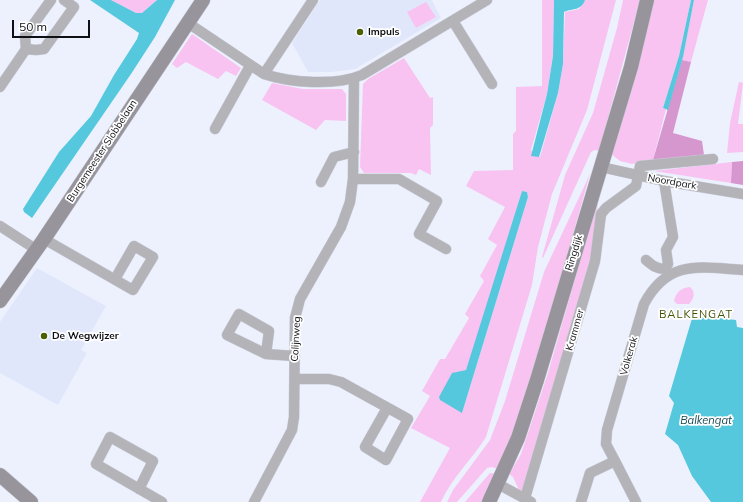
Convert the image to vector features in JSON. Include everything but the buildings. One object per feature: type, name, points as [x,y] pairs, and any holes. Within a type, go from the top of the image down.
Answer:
[{"type":"main road","name":"Burgemeester Slobbelaan","points":[[0,301],[41,245],[203,0]]},
{"type":"main road","name":"Ringdijk","points":[[490,502],[518,438],[631,67],[647,0]]},
{"type":"main road","points":[[0,475],[30,502]]},
{"type":"street","points":[[0,86],[26,49],[25,36],[51,0]]},
{"type":"street","points":[[26,49],[44,49],[74,7],[64,0]]},
{"type":"street","points":[[264,74],[313,0]]},
{"type":"street","points":[[188,22],[250,66],[264,74],[278,79],[320,82],[354,79],[453,22],[487,0]]},
{"type":"street","points":[[453,22],[492,84]]},
{"type":"street","points":[[215,129],[250,66]]},
{"type":"street","name":"Colijnweg","points":[[254,502],[292,430],[295,379],[295,318],[300,299],[341,227],[350,202],[354,152],[354,79]]},
{"type":"street","points":[[321,182],[334,157],[341,154],[354,152]]},
{"type":"street","points":[[637,175],[640,166],[642,165],[713,159]]},
{"type":"street","name":"Noordpark","points":[[600,167],[664,181],[743,194]]},
{"type":"street","name":"Krammer","points":[[528,500],[595,261],[601,214],[606,208],[636,186],[637,175]]},
{"type":"street","points":[[353,179],[399,179],[437,201],[419,234],[446,248]]},
{"type":"street","points":[[646,260],[656,268],[661,269],[665,269],[668,264],[666,250],[673,237],[664,181]]},
{"type":"street","points":[[0,226],[115,279]]},
{"type":"street","name":"Volkerak","points":[[636,502],[606,444],[606,430],[644,304],[650,292],[658,282],[684,269],[698,266],[743,270]]},
{"type":"street","points":[[266,354],[294,356]]},
{"type":"street","points":[[295,379],[328,379],[341,382],[408,419],[386,460],[365,447],[387,408]]},
{"type":"street","points":[[139,489],[153,461],[110,437],[96,464],[139,489],[162,502]]},
{"type":"street","points":[[581,502],[590,473],[615,461]]},
{"type":"street","points":[[498,484],[528,500]]},
{"type":"shaded area","points":[[111,0],[157,0],[142,13],[136,13]]},
{"type":"shaded area","name":"Impuls","points":[[320,0],[432,0],[441,18],[355,69],[332,72],[308,72],[292,43]]},
{"type":"shaded area","points":[[542,0],[554,0],[553,56],[547,94],[531,150],[540,157],[558,93],[563,64],[565,12],[579,9],[585,0],[616,0],[587,110],[552,194],[538,247],[532,285],[486,437],[456,477],[441,502],[420,502],[450,448],[411,428],[430,396],[422,391],[440,359],[445,359],[469,318],[465,314],[484,281],[480,276],[497,245],[488,239],[505,207],[466,186],[474,171],[513,170],[513,134],[516,131],[516,87],[542,86]],"holes":[[[522,191],[527,192],[528,197],[462,413],[463,371],[466,370],[473,353]]]},
{"type":"shaded area","points":[[623,0],[640,0],[599,151],[595,150],[591,152],[543,258],[542,257],[565,175],[593,113],[617,28]]},
{"type":"shaded area","points":[[653,0],[691,0],[679,56],[663,108],[666,109],[653,160],[632,164],[620,161],[610,153]]},
{"type":"shaded area","points":[[694,0],[708,0],[691,62],[682,60]]},
{"type":"shaded area","points":[[426,2],[436,17],[416,28],[407,12]]},
{"type":"shaded area","points":[[192,34],[241,68],[236,76],[226,71],[218,79],[186,62],[177,68],[172,64]]},
{"type":"shaded area","points":[[404,58],[430,98],[433,97],[433,125],[430,128],[431,175],[419,169],[416,175],[411,173],[364,173],[360,167],[363,84],[368,79]]},
{"type":"shaded area","points":[[682,60],[691,62],[673,133],[702,141],[704,155],[653,160]]},
{"type":"shaded area","points":[[739,82],[743,83],[738,124],[743,124],[743,152],[727,153],[730,123]]},
{"type":"shaded area","points":[[272,83],[303,89],[342,89],[346,94],[346,121],[325,120],[316,130],[262,100]]},
{"type":"shaded area","points":[[743,161],[743,185],[731,183],[732,162]]},
{"type":"shaded area","points":[[732,162],[731,183],[654,171]]},
{"type":"shaded area","points":[[590,174],[537,359],[513,433],[499,469],[491,467],[487,468],[457,502],[447,502],[453,490],[490,440],[505,401],[544,272]]},
{"type":"shaded area","points":[[599,195],[590,267],[522,491],[519,490],[513,477],[509,474],[521,454],[548,373]]},
{"type":"shaded area","name":"De Wegwijzer","points":[[37,268],[106,306],[81,350],[87,353],[58,405],[0,373],[0,322]]},
{"type":"shaded area","points":[[690,287],[694,293],[691,302],[689,304],[677,304],[674,301],[676,295],[682,289]]},
{"type":"shaded area","points":[[490,473],[497,474],[482,502],[465,502]]},
{"type":"water","points":[[90,0],[111,0],[136,13],[142,13],[157,0],[175,0],[155,37],[131,74],[32,218],[24,212],[23,209],[59,152],[91,116],[114,75],[137,39],[139,33]]},
{"type":"water","points":[[554,0],[585,0],[579,8],[564,12],[563,64],[558,93],[539,157],[531,156],[547,94],[553,56]]},
{"type":"water","points":[[691,0],[694,0],[683,57],[668,110],[663,108],[679,56]]},
{"type":"water","points":[[522,191],[527,192],[528,197],[462,413],[440,400],[439,397],[452,373],[466,370]]},
{"type":"water","name":"Balkengat","points":[[693,315],[736,320],[737,327],[743,328],[743,502],[711,502],[692,476],[678,445],[665,434],[674,403],[669,396]]},
{"type":"place","name":"Impuls","points":[[360,32]]},
{"type":"place","name":"De Wegwijzer","points":[[44,336]]},
{"type":"district","name":"BALKENGAT","points":[[696,315]]}]
